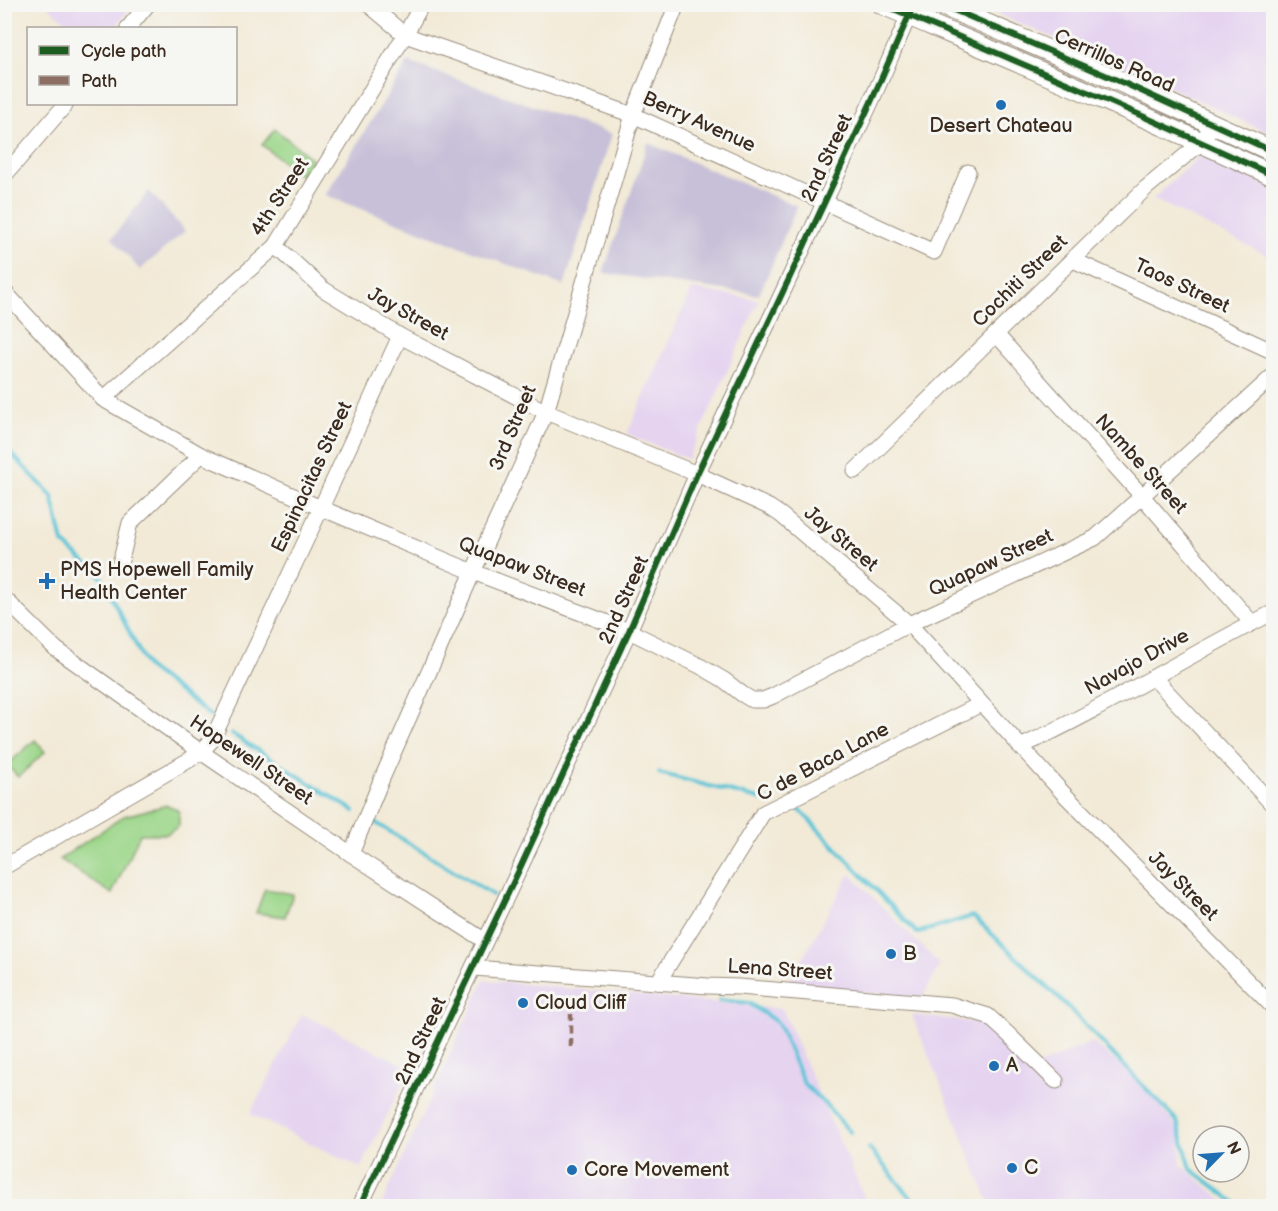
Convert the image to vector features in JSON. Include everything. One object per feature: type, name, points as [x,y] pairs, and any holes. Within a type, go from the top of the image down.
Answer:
[{"type":"main road","name":"Cerrillos Road","points":[[882,4],[912,10],[1274,176]]},
{"type":"main road","name":"Cerrillos Road","points":[[939,4],[1126,84],[1274,152]]},
{"type":"street","points":[[129,27],[148,4]]},
{"type":"street","name":"Berry Avenue","points":[[368,4],[405,35],[633,115],[934,252],[968,172]]},
{"type":"street","name":"4th Street","points":[[103,399],[276,246],[422,4]]},
{"type":"street","name":"3rd Street","points":[[351,854],[473,572],[546,412],[633,115],[677,4]]},
{"type":"street","name":"2nd Street","points":[[360,1206],[474,968],[697,474],[912,10]]},
{"type":"street","points":[[4,176],[65,105]]},
{"type":"street","name":"Cochiti Street","points":[[855,471],[1146,188],[1202,142],[1213,123]]},
{"type":"street","name":"Jay Street","points":[[276,246],[323,289],[400,336],[546,412],[697,474],[769,507],[781,515],[909,624],[1063,794],[1274,1008]]},
{"type":"street","name":"Taos Street","points":[[1073,260],[1274,351]]},
{"type":"street","name":"Quapaw Street","points":[[4,291],[103,399],[201,455],[473,572],[628,631],[700,666],[752,700],[763,700],[773,696],[909,624],[1095,538],[1274,375]]},
{"type":"street","name":"Nambe Street","points":[[996,334],[1142,496],[1252,623]]},
{"type":"street","name":"Espinacitas Street","points":[[6,863],[201,752],[212,740],[400,336]]},
{"type":"street","points":[[120,564],[130,523],[201,455]]},
{"type":"street","name":"Hopewell Street","points":[[4,598],[56,649],[201,752],[351,854],[486,941]]},
{"type":"street","name":"Navajo Drive","points":[[1020,747],[1154,678],[1274,612]]},
{"type":"street","points":[[1154,678],[1274,806]]},
{"type":"street","name":"C de Baca Lane","points":[[658,982],[763,813],[981,704]]},
{"type":"street","name":"Lena Street","points":[[474,968],[952,1005],[988,1016],[1056,1081]]},
{"type":"shaded area","points":[[46,5],[134,5],[115,27],[73,27]]},
{"type":"shaded area","points":[[976,5],[1273,5],[1273,135],[1163,84]]},
{"type":"shaded area","points":[[408,62],[612,134],[564,286],[325,195]]},
{"type":"shaded area","points":[[648,143],[797,206],[759,295],[603,273]]},
{"type":"shaded area","points":[[1200,155],[1273,188],[1273,258],[1153,199]]},
{"type":"shaded area","points":[[149,191],[185,231],[140,270],[112,238]]},
{"type":"shaded area","points":[[692,289],[759,300],[688,459],[627,434]]},
{"type":"shaded area","points":[[850,874],[940,965],[922,998],[788,984]]},
{"type":"shaded area","points":[[484,980],[782,1009],[868,1206],[381,1206]]},
{"type":"shaded area","points":[[302,1014],[410,1068],[361,1168],[250,1114]]},
{"type":"shaded area","points":[[912,1015],[983,1023],[1029,1069],[1092,1042],[1141,1083],[1180,1131],[1181,1165],[1191,1173],[1191,1184],[1204,1184],[1230,1206],[991,1206]]},
{"type":"green space","points":[[275,129],[312,159],[301,176],[262,145]]},
{"type":"green space","points":[[35,740],[45,752],[18,777],[7,765]]},
{"type":"green space","points":[[167,805],[179,811],[179,826],[167,834],[140,834],[112,894],[60,859],[124,816]]},
{"type":"green space","points":[[265,889],[293,894],[285,917],[256,913]]},
{"type":"waterway","points":[[4,446],[52,496],[63,543],[102,578],[147,667],[212,717]]},
{"type":"waterway","points":[[232,734],[354,811]]},
{"type":"waterway","points":[[659,773],[767,801]]},
{"type":"waterway","points":[[797,807],[917,933],[973,916],[1065,1004],[1177,1121],[1191,1169],[1240,1206]]},
{"type":"waterway","points":[[376,823],[493,895]]},
{"type":"waterway","points":[[719,1000],[749,1003],[778,1023],[804,1084],[850,1132]]},
{"type":"waterway","points":[[869,1148],[918,1206]]},
{"type":"marked path","points":[[571,1014],[571,1047]]},
{"type":"cycle path","points":[[882,4],[1274,176]]},
{"type":"cycle path","points":[[360,1206],[520,868],[629,631],[697,474],[871,102],[914,4]]},
{"type":"cycle path","points":[[940,4],[1126,84],[1274,152]]},
{"type":"place","name":"Desert Chateau","points":[[1001,105]]},
{"type":"place","name":"PMS Hopewell Family Health Center","points":[[47,581]]},
{"type":"place","name":"B","points":[[891,954]]},
{"type":"place","name":"Cloud Cliff","points":[[523,1003]]},
{"type":"place","name":"A","points":[[994,1066]]},
{"type":"place","name":"C","points":[[1012,1168]]},
{"type":"place","name":"Core Movement","points":[[572,1170]]}]
